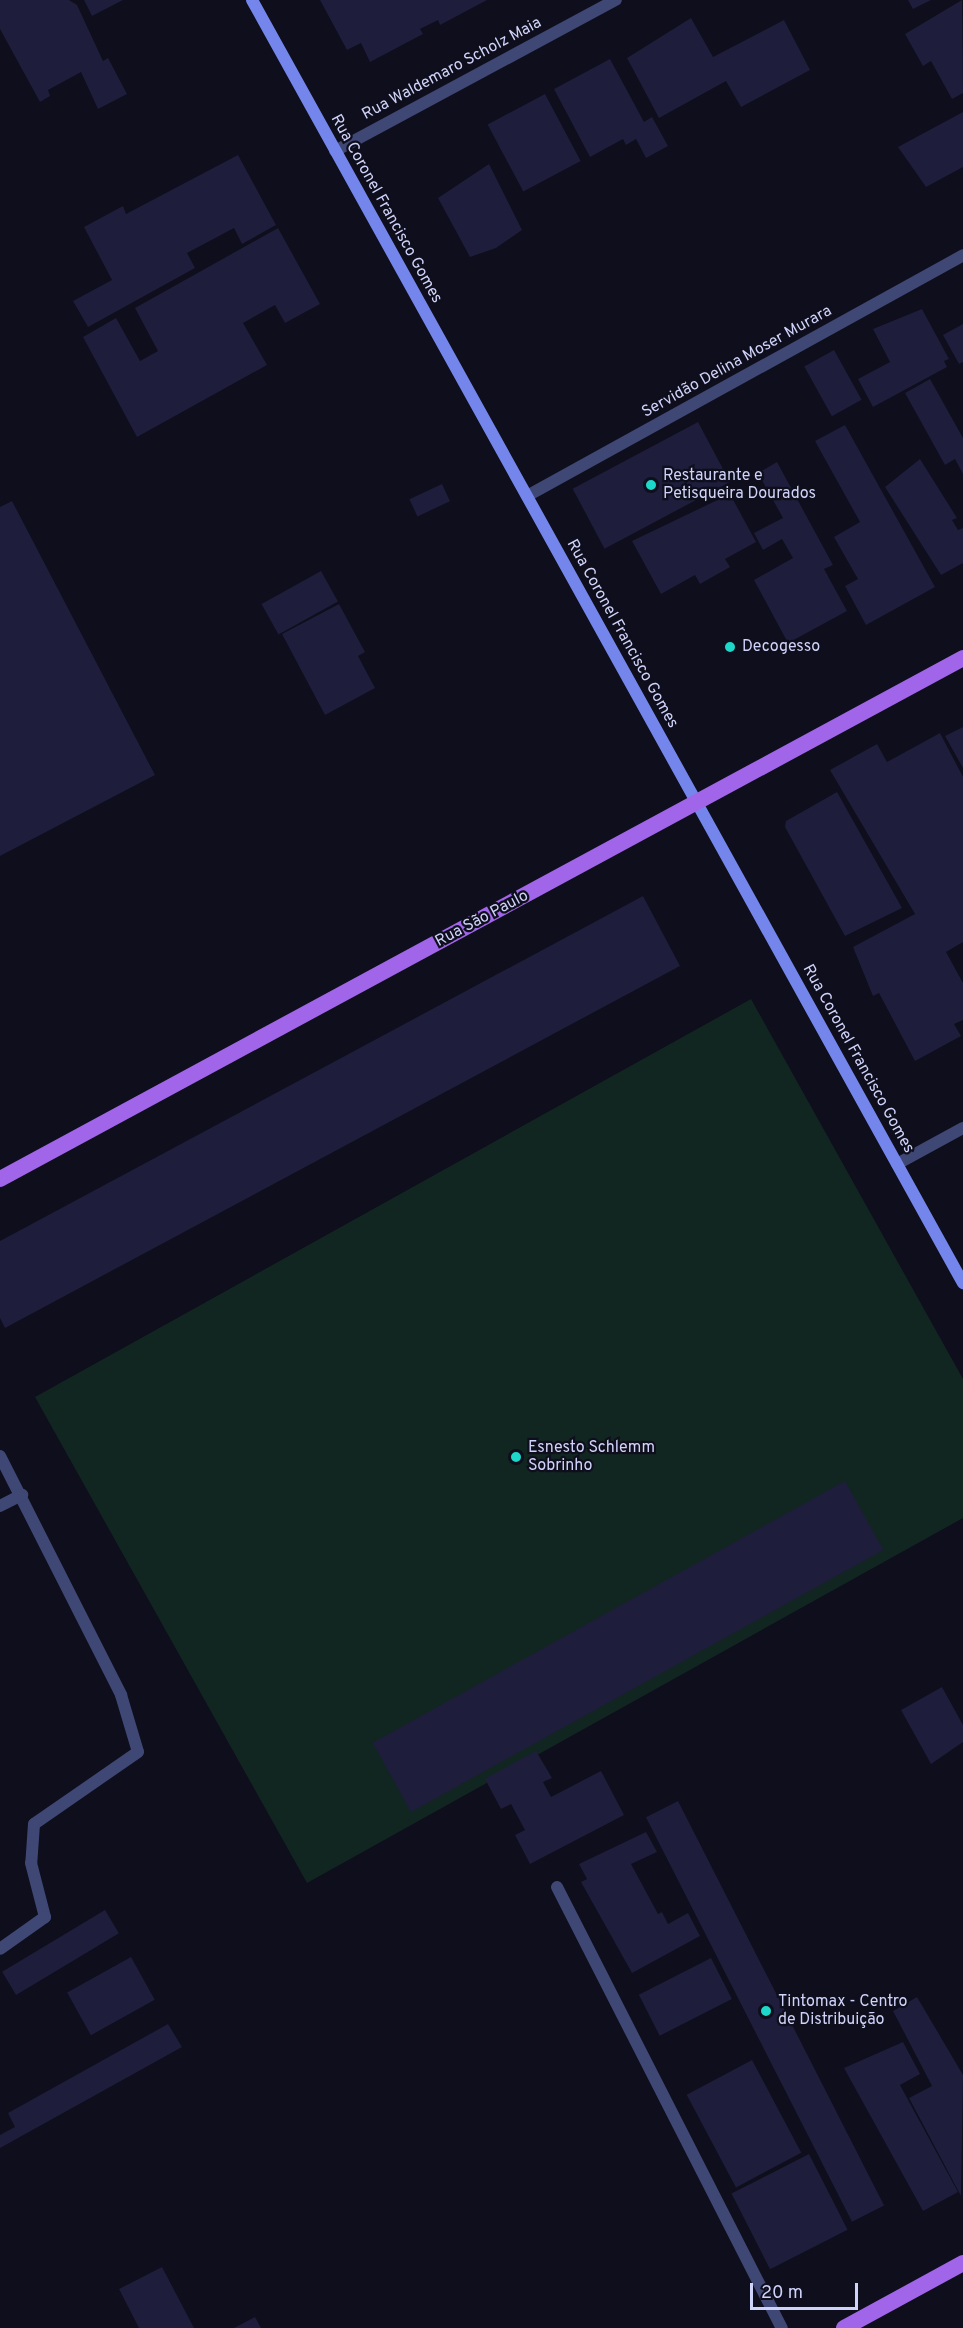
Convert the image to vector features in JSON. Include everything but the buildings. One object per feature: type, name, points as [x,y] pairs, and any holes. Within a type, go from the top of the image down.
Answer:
[{"type":"main road","name":"Rua Coronel Francisco Gomes","points":[[252,0],[963,1283]]},
{"type":"main road","name":"Rua São Paulo","points":[[0,1179],[963,658]]},
{"type":"main road","points":[[844,2328],[963,2263]]},
{"type":"street","name":"Rua Waldemaro Scholz Maia","points":[[335,150],[616,0]]},
{"type":"street","name":"Servidão Delina Moser Murara","points":[[527,496],[963,255]]},
{"type":"street","points":[[897,1164],[963,1128]]},
{"type":"street","points":[[0,1456],[121,1695],[138,1752],[34,1824],[31,1863],[45,1917],[0,1949]]},
{"type":"street","points":[[0,1506],[22,1496]]},
{"type":"street","points":[[557,1887],[782,2328]]},
{"type":"green space","name":"Esnesto Schlemm Sobrinho","points":[[751,999],[963,1379],[963,1518],[307,1883],[35,1397]]},
{"type":"place","name":"Restaurante e Petisqueira Dourados","points":[[651,485]]},
{"type":"place","name":"Decogesso","points":[[730,647]]},
{"type":"place","name":"Esnesto Schlemm Sobrinho","points":[[516,1457]]},
{"type":"place","name":"Tintomax - Centro de Distribuição","points":[[766,2011]]}]
